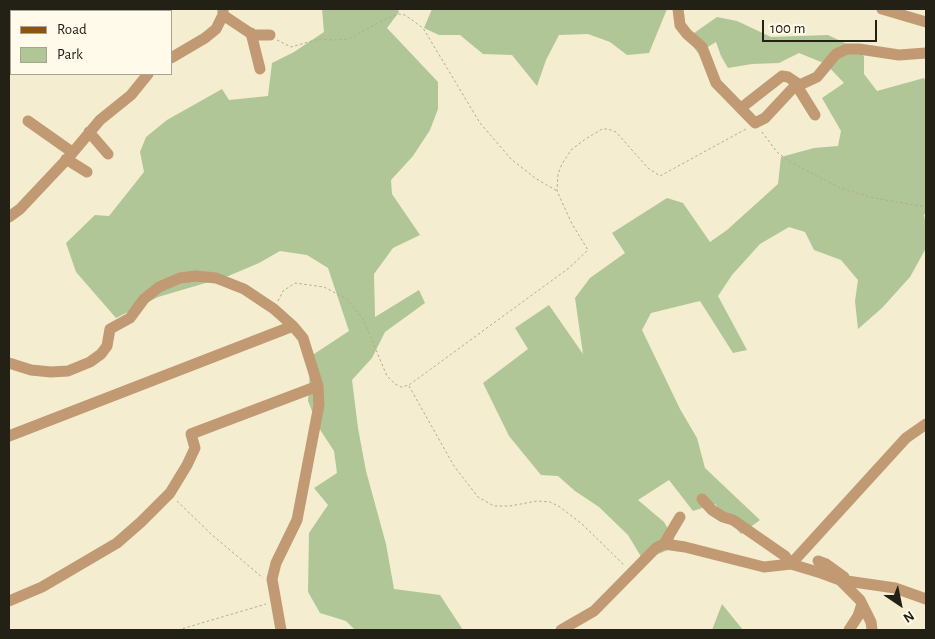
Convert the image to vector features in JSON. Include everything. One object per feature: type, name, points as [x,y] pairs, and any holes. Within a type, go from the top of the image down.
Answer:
[{"type":"street","points":[[678,9],[680,25],[702,47],[716,83],[755,123],[765,118],[793,88],[817,77],[836,54],[847,49],[899,55],[926,53]]},
{"type":"street","points":[[882,9],[926,22]]},
{"type":"street","points":[[172,57],[205,38],[216,29],[223,12],[250,34],[270,36]]},
{"type":"street","points":[[250,34],[260,69]]},
{"type":"street","points":[[9,217],[20,209],[100,120],[131,95],[147,75]]},
{"type":"street","points":[[741,108],[782,76],[788,77],[798,86],[815,115]]},
{"type":"street","points":[[28,121],[88,172]]},
{"type":"street","points":[[89,132],[108,154]]},
{"type":"street","points":[[9,363],[31,370],[51,372],[68,371],[90,362],[101,354],[107,346],[110,329],[130,318],[144,299],[160,287],[180,278],[196,276],[216,278],[244,289],[274,309],[294,326],[304,338],[318,386],[319,405],[297,520],[276,563],[272,579],[281,630]]},
{"type":"street","points":[[9,436],[294,326]]},
{"type":"street","points":[[9,601],[42,588],[116,543],[170,493],[195,448],[191,434],[318,386]]},
{"type":"street","points":[[791,564],[906,438],[926,424]]},
{"type":"street","points":[[702,499],[712,510],[722,517],[733,520],[785,556],[791,564]]},
{"type":"street","points":[[561,630],[594,611],[656,548],[664,544],[680,517]]},
{"type":"street","points":[[664,544],[685,547],[764,567],[791,564],[846,581],[895,588],[926,599]]},
{"type":"street","points":[[818,561],[826,564],[846,581],[862,604],[871,622],[872,630]]},
{"type":"street","points":[[849,630],[858,616],[862,604]]},
{"type":"path","points":[[270,36],[291,47],[319,39],[348,39],[386,19],[399,14],[405,15],[423,28],[480,123],[511,160],[535,178],[557,191]]},
{"type":"path","points":[[274,309],[283,292],[295,283],[324,287],[346,298],[363,319],[387,376],[400,387],[409,385],[569,268],[588,250],[572,224],[557,191],[558,174],[571,150],[602,129],[616,132],[648,168],[660,176],[755,123],[777,152],[790,162],[840,188],[874,198],[926,207]]},
{"type":"path","points":[[409,385],[454,466],[478,497],[494,506],[510,506],[537,501],[550,502],[560,507],[582,524],[631,572]]},
{"type":"path","points":[[170,493],[211,534],[262,578],[272,579]]},
{"type":"path","points":[[178,630],[276,602]]},
{"type":"green space","points":[[322,9],[398,9],[399,12],[387,28],[438,82],[438,109],[430,130],[413,156],[391,180],[392,194],[420,235],[393,248],[374,274],[375,317],[419,290],[425,303],[385,332],[372,358],[352,380],[366,471],[386,544],[394,589],[440,595],[463,630],[355,630],[346,621],[320,613],[308,592],[309,533],[328,505],[314,488],[337,473],[334,451],[319,428],[308,401],[311,356],[349,331],[328,268],[307,255],[280,251],[259,263],[226,277],[158,297],[116,318],[76,272],[66,243],[95,215],[109,216],[144,172],[140,152],[146,137],[167,120],[222,89],[229,100],[268,96],[272,63],[294,52],[324,32]]},
{"type":"green space","points":[[432,9],[667,9],[649,53],[627,55],[610,42],[588,34],[559,35],[546,60],[537,86],[512,55],[483,54],[460,35],[439,35],[424,28]]},
{"type":"green space","points":[[717,17],[737,21],[771,37],[828,35],[849,45],[864,56],[864,74],[877,91],[924,78],[926,82],[926,213],[924,215],[926,248],[910,277],[882,308],[858,329],[855,301],[858,280],[841,260],[814,250],[805,232],[789,227],[760,244],[732,275],[718,296],[747,350],[733,353],[700,301],[651,313],[642,330],[680,409],[697,438],[705,468],[760,520],[741,534],[715,504],[693,511],[669,480],[638,500],[664,522],[678,546],[643,560],[628,535],[599,507],[575,491],[558,476],[541,475],[509,436],[483,383],[528,349],[515,328],[549,305],[583,354],[575,298],[590,278],[625,253],[612,233],[667,198],[683,203],[710,242],[727,230],[778,184],[781,157],[814,148],[838,146],[841,131],[822,98],[844,83],[826,64],[799,53],[779,63],[752,64],[728,68],[716,42],[698,53],[687,38]]},
{"type":"green space","points":[[722,604],[743,630],[712,630]]}]
